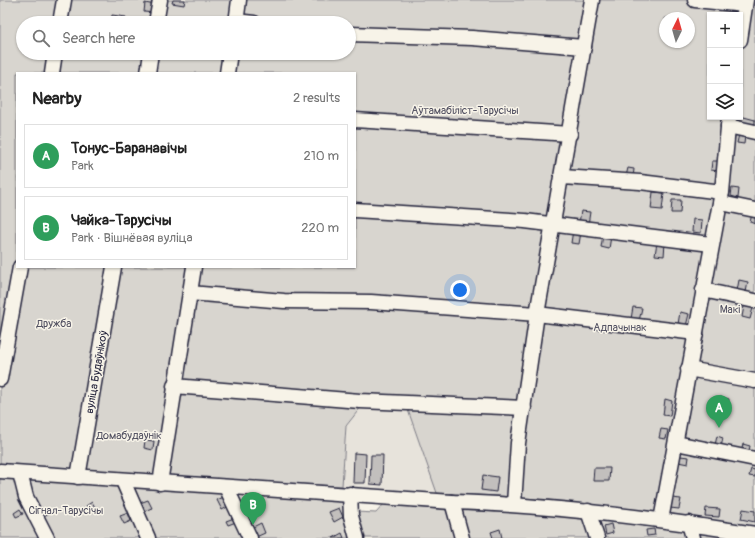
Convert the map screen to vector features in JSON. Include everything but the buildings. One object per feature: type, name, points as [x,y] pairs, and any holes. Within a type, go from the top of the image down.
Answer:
[{"type":"street","points":[[61,16],[64,0]]},
{"type":"street","points":[[157,16],[160,0]]},
{"type":"street","points":[[237,16],[239,0]]},
{"type":"street","points":[[514,504],[518,443],[537,314],[554,226],[592,0]]},
{"type":"street","points":[[695,0],[745,2],[743,17]]},
{"type":"street","points":[[356,34],[472,38],[584,47]]},
{"type":"street","points":[[52,72],[54,60]]},
{"type":"street","points":[[148,72],[150,60]]},
{"type":"street","points":[[227,72],[229,60]]},
{"type":"street","points":[[356,120],[570,134]]},
{"type":"street","points":[[661,520],[711,244],[721,198],[729,122],[755,132]]},
{"type":"street","points":[[562,177],[640,182],[721,198],[755,210]]},
{"type":"street","points":[[356,210],[486,218],[711,244]]},
{"type":"street","points":[[0,379],[20,268]]},
{"type":"street","name":"вуліца Будаўнікоў","points":[[78,477],[114,268]]},
{"type":"street","points":[[160,483],[174,386],[194,268]]},
{"type":"street","points":[[703,290],[755,301]]},
{"type":"street","points":[[190,293],[284,301],[371,302],[537,314],[696,333]]},
{"type":"street","points":[[688,369],[755,382]]},
{"type":"street","points":[[174,386],[360,401],[524,408]]},
{"type":"street","points":[[676,443],[755,459]]},
{"type":"street","points":[[0,471],[452,502],[514,504],[689,523],[755,534]]},
{"type":"street","points":[[20,473],[26,497],[47,538]]},
{"type":"street","points":[[123,480],[148,538]]},
{"type":"street","points":[[226,487],[250,538]]},
{"type":"street","points":[[350,494],[351,516],[357,538]]},
{"type":"street","points":[[452,502],[462,538]]},
{"type":"street","points":[[588,511],[597,538]]},
{"type":"street","points":[[689,523],[693,538]]},
{"type":"shaded area","points":[[361,407],[408,410],[437,493],[342,486],[346,426]]},
{"type":"green space","points":[[0,0],[755,0],[755,529],[667,513],[517,497],[437,493],[408,410],[361,407],[346,426],[342,486],[164,478],[0,466]]},
{"type":"green space","name":"Сігнал-Тарусічы","points":[[0,477],[344,500],[356,512],[376,513],[384,504],[447,510],[594,516],[747,538],[0,538]]},
{"type":"place","name":"Тонус-Баранавічы","points":[[719,428]]},
{"type":"place","name":"Чайка-Тарусічы","points":[[253,525]]},
{"type":"park label","name":"Аўтамабіліст-Тарусічы","points":[[465,110]]},
{"type":"park label","name":"Макі","points":[[730,309]]},
{"type":"park label","name":"Дружба","points":[[54,323]]},
{"type":"park label","name":"Адпачынак","points":[[620,327]]},
{"type":"park label","name":"Домабудаўнік","points":[[129,435]]}]
